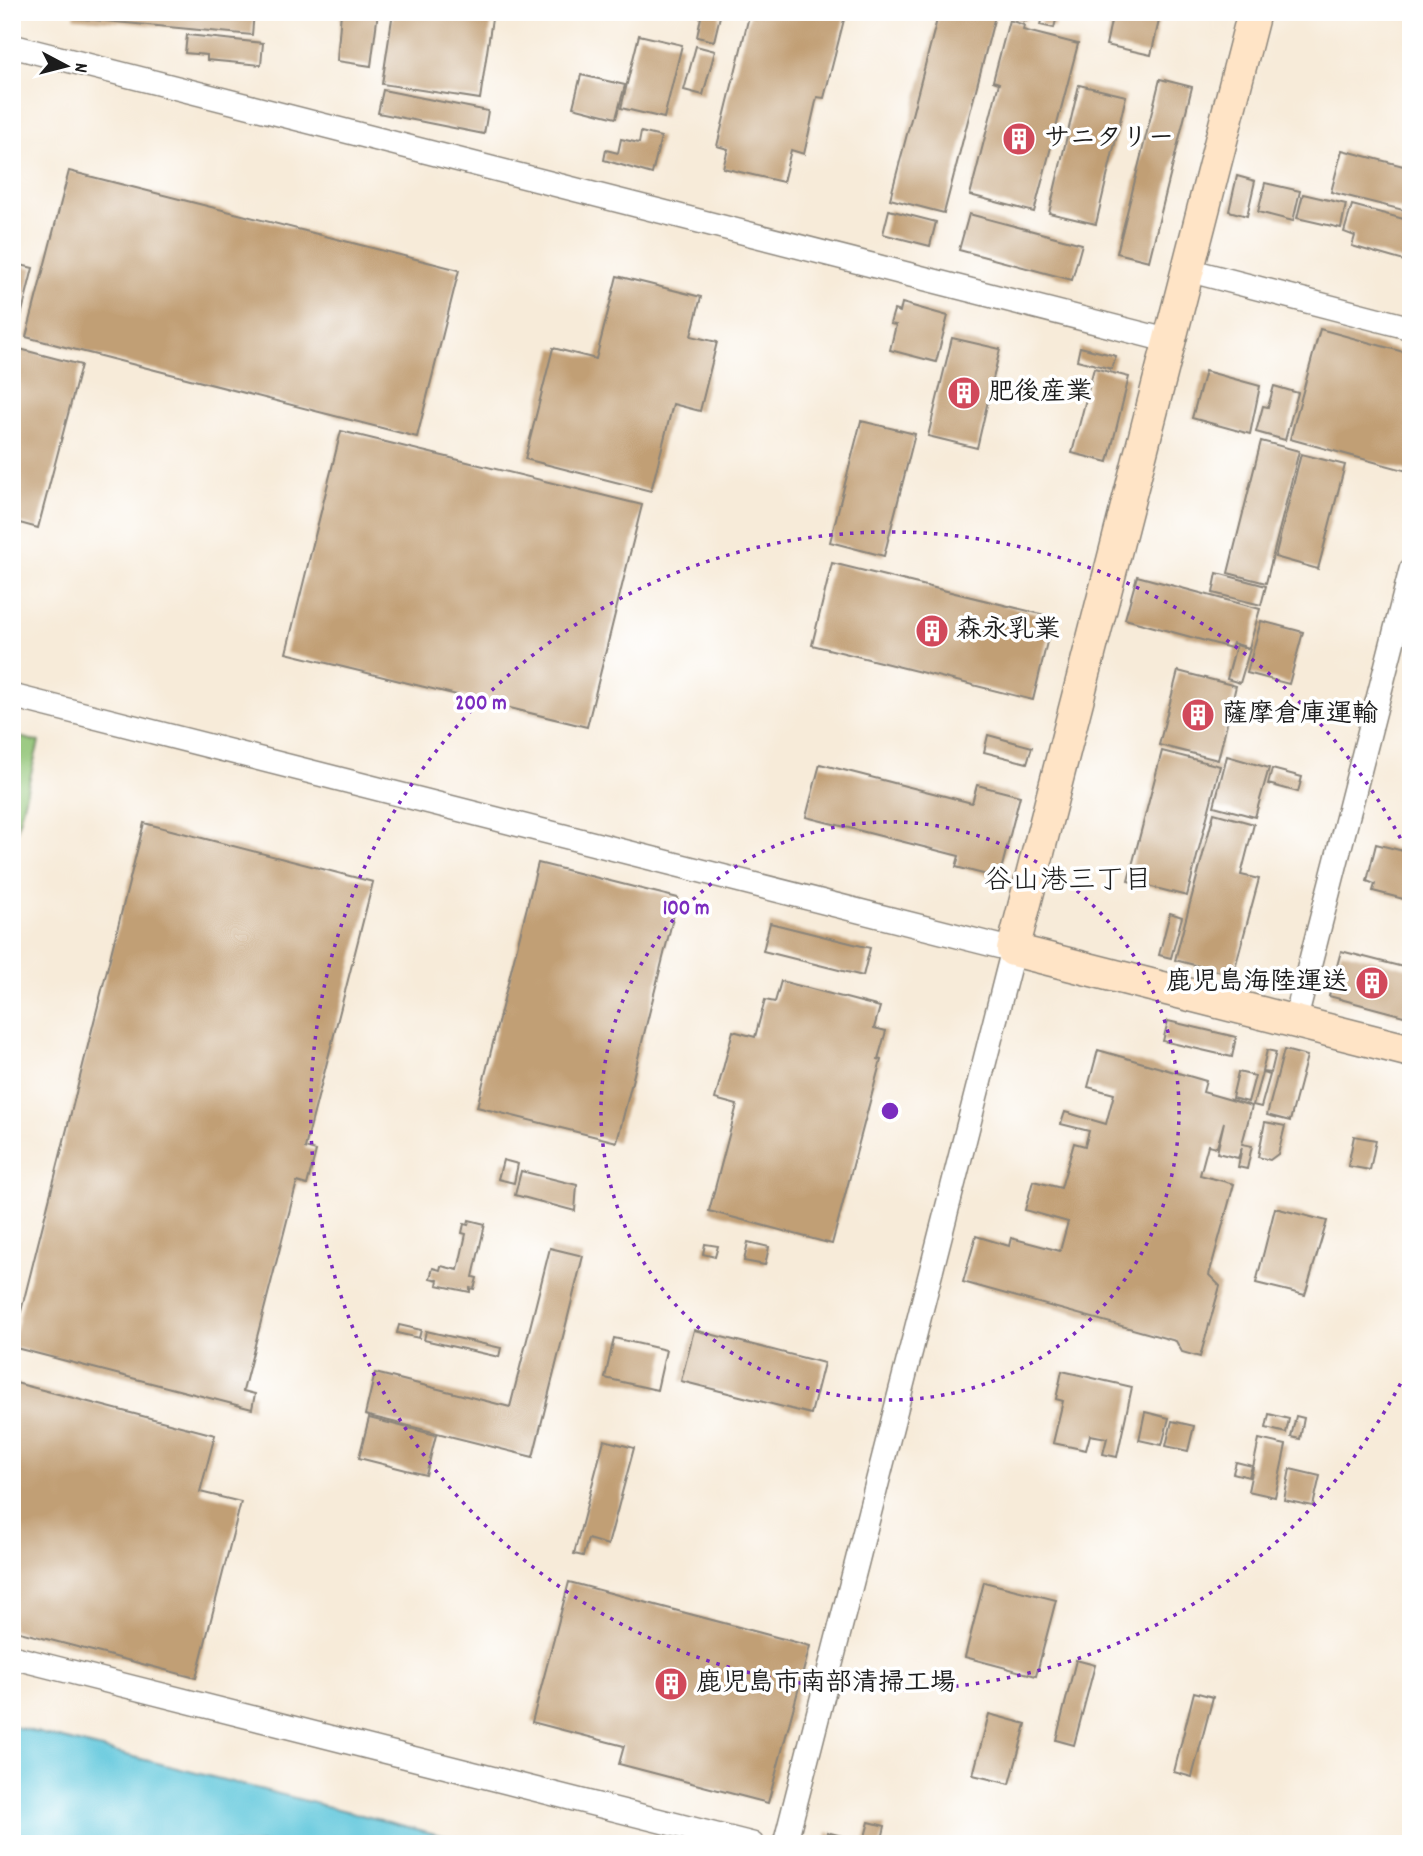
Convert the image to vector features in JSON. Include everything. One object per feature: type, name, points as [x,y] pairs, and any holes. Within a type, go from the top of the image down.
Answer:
[{"type":"street","points":[[785,1844],[1254,12]]},
{"type":"street","points":[[12,46],[1170,341]]},
{"type":"street","points":[[1188,270],[1411,328]]},
{"type":"street","points":[[1295,1022],[1411,570]]},
{"type":"street","points":[[12,696],[1411,1051]]},
{"type":"street","points":[[12,1657],[752,1844]]},
{"type":"green space","points":[[12,735],[39,742],[12,849]]},
{"type":"water","points":[[12,1726],[475,1844],[12,1844]]},
{"type":"building","points":[[75,12],[254,12],[252,35],[74,18]]},
{"type":"building","points":[[341,12],[378,12],[371,66],[337,61]]},
{"type":"building","points":[[393,12],[493,12],[480,99],[382,84]]},
{"type":"building","points":[[702,12],[721,12],[714,41],[697,37]]},
{"type":"building","points":[[750,12],[846,12],[824,98],[817,97],[804,154],[791,150],[783,182],[723,168],[728,149],[717,146]]},
{"type":"building","points":[[939,12],[996,12],[944,213],[890,199]]},
{"type":"building","points":[[1007,12],[1028,12],[1026,21],[1006,16]]},
{"type":"building","points":[[1043,12],[1058,12],[1054,28],[1040,25]]},
{"type":"building","points":[[1113,12],[1161,12],[1151,55],[1106,45]]},
{"type":"building","name":"サニタリー","points":[[1009,20],[1024,25],[1023,30],[1078,44],[1034,212],[970,195],[999,83],[993,81]]},
{"type":"building","points":[[187,35],[263,43],[261,65],[207,60],[207,55],[185,53]]},
{"type":"building","points":[[639,35],[682,45],[664,118],[621,108]]},
{"type":"building","points":[[696,46],[715,51],[703,95],[684,90]]},
{"type":"building","points":[[581,75],[625,85],[616,118],[573,107]]},
{"type":"building","name":"サニタリー","points":[[1160,79],[1192,87],[1149,261],[1117,253]]},
{"type":"building","name":"サニタリー","points":[[1079,85],[1126,96],[1096,224],[1049,213]]},
{"type":"building","points":[[383,90],[488,111],[484,134],[378,113]]},
{"type":"building","points":[[641,132],[661,137],[652,174],[604,160],[606,150],[618,153],[621,139],[639,143]]},
{"type":"building","points":[[1342,150],[1411,168],[1411,212],[1331,192]]},
{"type":"building","points":[[69,171],[459,270],[417,437],[26,337]]},
{"type":"building","points":[[1237,176],[1255,181],[1247,216],[1229,211]]},
{"type":"building","points":[[1265,183],[1300,191],[1293,221],[1258,212]]},
{"type":"building","points":[[1303,194],[1346,204],[1341,228],[1297,218]]},
{"type":"building","points":[[1352,205],[1411,221],[1411,263],[1352,246],[1355,236],[1344,232]]},
{"type":"building","points":[[889,210],[936,222],[930,246],[883,234]]},
{"type":"building","name":"サニタリー","points":[[969,214],[1082,244],[1072,280],[959,250]]},
{"type":"building","points":[[12,263],[33,268],[19,324],[12,322]]},
{"type":"building","points":[[617,276],[701,297],[691,336],[717,342],[700,411],[673,404],[651,491],[525,459],[553,348],[596,359]]},
{"type":"building","points":[[902,303],[948,316],[936,362],[890,350],[896,325],[890,324],[894,310],[900,312]]},
{"type":"building","points":[[1320,329],[1411,354],[1411,472],[1290,439]]},
{"type":"building","name":"肥後産業","points":[[952,338],[1000,349],[977,448],[928,436]]},
{"type":"building","points":[[12,347],[81,365],[38,528],[12,521]]},
{"type":"building","points":[[1080,347],[1116,356],[1112,369],[1077,360]]},
{"type":"building","name":"肥後産業","points":[[1094,368],[1129,377],[1108,462],[1072,453]]},
{"type":"building","points":[[1205,371],[1260,386],[1250,434],[1192,418]]},
{"type":"building","points":[[1274,386],[1298,393],[1285,440],[1256,432],[1263,406],[1268,407]]},
{"type":"building","points":[[861,421],[915,434],[884,556],[830,542]]},
{"type":"building","points":[[341,431],[642,505],[587,727],[286,653]]},
{"type":"building","points":[[1261,441],[1299,451],[1266,583],[1228,573]]},
{"type":"building","points":[[1301,454],[1345,465],[1318,569],[1275,557]]},
{"type":"building","name":"森永乳業","points":[[832,563],[1053,617],[1033,700],[812,645]]},
{"type":"building","points":[[1217,573],[1266,586],[1261,605],[1213,593]]},
{"type":"building","points":[[1137,576],[1260,609],[1249,648],[1233,643],[1231,648],[1125,619]]},
{"type":"building","points":[[1261,621],[1303,632],[1289,684],[1247,673]]},
{"type":"building","points":[[1236,645],[1250,649],[1240,683],[1227,679]]},
{"type":"building","name":"薩摩倉庫運輸","points":[[1178,671],[1236,686],[1218,760],[1159,745]]},
{"type":"building","points":[[988,735],[1032,747],[1027,763],[984,752]]},
{"type":"building","points":[[1162,751],[1220,766],[1187,896],[1128,881]]},
{"type":"building","points":[[1227,756],[1269,768],[1255,817],[1214,806]]},
{"type":"building","points":[[820,764],[972,803],[977,785],[1020,796],[999,878],[956,867],[959,856],[806,817]]},
{"type":"building","points":[[1272,769],[1302,777],[1298,792],[1268,784]]},
{"type":"building","points":[[1214,813],[1254,824],[1241,875],[1259,879],[1233,975],[1175,960]]},
{"type":"building","points":[[144,823],[373,882],[305,1148],[316,1151],[307,1185],[297,1182],[243,1391],[255,1394],[252,1409],[12,1347]]},
{"type":"building","points":[[1376,844],[1411,853],[1411,901],[1373,891],[1375,884],[1367,881]]},
{"type":"building","points":[[538,863],[678,898],[617,1142],[477,1107]]},
{"type":"building","points":[[1170,913],[1182,917],[1171,958],[1159,955]]},
{"type":"building","points":[[770,923],[870,948],[863,976],[763,951]]},
{"type":"building","name":"鹿児島海陸運送","points":[[1341,951],[1411,969],[1411,1018],[1329,996]]},
{"type":"building","points":[[781,981],[880,1007],[874,1028],[886,1031],[878,1059],[881,1060],[832,1244],[709,1211],[737,1105],[715,1099],[733,1031],[755,1037],[765,1000],[775,1002]]},
{"type":"building","points":[[1168,1021],[1236,1037],[1232,1057],[1163,1041]]},
{"type":"building","points":[[1098,1050],[1206,1081],[1203,1092],[1252,1106],[1242,1144],[1252,1146],[1247,1169],[1238,1167],[1242,1147],[1238,1158],[1217,1153],[1224,1122],[1217,1147],[1208,1145],[1200,1175],[1234,1184],[1209,1275],[1220,1286],[1200,1357],[1182,1352],[1176,1341],[963,1282],[976,1236],[1009,1246],[1011,1238],[1060,1251],[1068,1222],[1025,1210],[1033,1181],[1061,1188],[1074,1143],[1085,1146],[1089,1131],[1061,1124],[1065,1112],[1106,1124],[1114,1094],[1088,1087]]},
{"type":"building","points":[[1267,1050],[1276,1052],[1271,1073],[1262,1072]]},
{"type":"building","points":[[1284,1050],[1307,1056],[1290,1121],[1267,1115]]},
{"type":"building","points":[[1238,1072],[1255,1076],[1248,1102],[1232,1098]]},
{"type":"building","points":[[1262,1073],[1270,1075],[1261,1107],[1253,1105]]},
{"type":"building","points":[[1265,1122],[1285,1126],[1278,1154],[1270,1160],[1258,1157]]},
{"type":"building","points":[[1354,1136],[1376,1140],[1370,1170],[1348,1166]]},
{"type":"building","points":[[503,1160],[518,1164],[514,1183],[498,1179]]},
{"type":"building","points":[[521,1171],[577,1185],[575,1211],[515,1195]]},
{"type":"building","points":[[1275,1208],[1327,1221],[1305,1295],[1256,1283]]},
{"type":"building","points":[[469,1220],[485,1224],[473,1277],[477,1278],[474,1289],[470,1288],[470,1292],[437,1285],[438,1280],[430,1278],[433,1268],[440,1270],[441,1266],[458,1270],[466,1234],[462,1233],[464,1224],[468,1225]]},
{"type":"building","points":[[748,1242],[769,1247],[765,1265],[744,1261]]},
{"type":"building","points":[[705,1244],[718,1246],[715,1257],[703,1254]]},
{"type":"building","points":[[550,1248],[583,1256],[533,1457],[365,1415],[375,1373],[510,1407]]},
{"type":"building","points":[[399,1325],[421,1330],[419,1338],[397,1333]]},
{"type":"building","points":[[694,1330],[824,1363],[811,1414],[681,1381]]},
{"type":"building","points":[[426,1331],[501,1348],[499,1357],[424,1340]]},
{"type":"building","points":[[614,1338],[666,1350],[657,1390],[605,1378]]},
{"type":"building","points":[[1062,1371],[1132,1387],[1117,1457],[1103,1454],[1107,1438],[1090,1435],[1086,1450],[1053,1443],[1063,1401],[1056,1399]]},
{"type":"building","points":[[12,1382],[215,1435],[200,1492],[241,1502],[196,1678],[12,1630]]},
{"type":"building","points":[[1145,1412],[1169,1418],[1162,1445],[1139,1440]]},
{"type":"building","points":[[1269,1414],[1289,1419],[1286,1433],[1266,1428]]},
{"type":"building","points":[[1296,1416],[1304,1418],[1300,1439],[1291,1437]]},
{"type":"building","points":[[369,1418],[436,1435],[426,1475],[359,1458]]},
{"type":"building","points":[[1172,1421],[1194,1426],[1188,1451],[1166,1446]]},
{"type":"building","points":[[1259,1439],[1286,1445],[1275,1497],[1248,1491]]},
{"type":"building","points":[[604,1440],[634,1448],[608,1545],[588,1539],[583,1556],[574,1554]]},
{"type":"building","points":[[1236,1462],[1252,1466],[1249,1477],[1233,1473]]},
{"type":"building","points":[[1290,1469],[1320,1476],[1313,1506],[1284,1500]]},
{"type":"building","name":"鹿児島市南部清掃工場","points":[[569,1582],[810,1646],[768,1803],[619,1764],[624,1746],[532,1722]]},
{"type":"building","points":[[984,1582],[1056,1600],[1036,1676],[965,1657]]},
{"type":"building","points":[[1076,1660],[1095,1665],[1074,1745],[1056,1740]]},
{"type":"building","points":[[1194,1692],[1213,1697],[1192,1777],[1174,1772]]},
{"type":"building","points":[[989,1714],[1026,1724],[1010,1784],[973,1775]]},
{"type":"building","points":[[869,1822],[885,1826],[881,1844],[863,1844]]},
{"type":"building","points":[[827,1832],[853,1839],[852,1844],[825,1844]]},
{"type":"place","name":"サニタリー","points":[[1019,139]]},
{"type":"place","name":"肥後産業","points":[[964,393]]},
{"type":"place","name":"森永乳業","points":[[932,631]]},
{"type":"place","name":"薩摩倉庫運輸","points":[[1198,715]]},
{"type":"place","name":"鹿児島海陸運送","points":[[1372,983]]},
{"type":"place","name":"鹿児島市南部清掃工場","points":[[671,1684]]},
{"type":"district","name":"谷山港三丁目","points":[[1068,883]]}]
